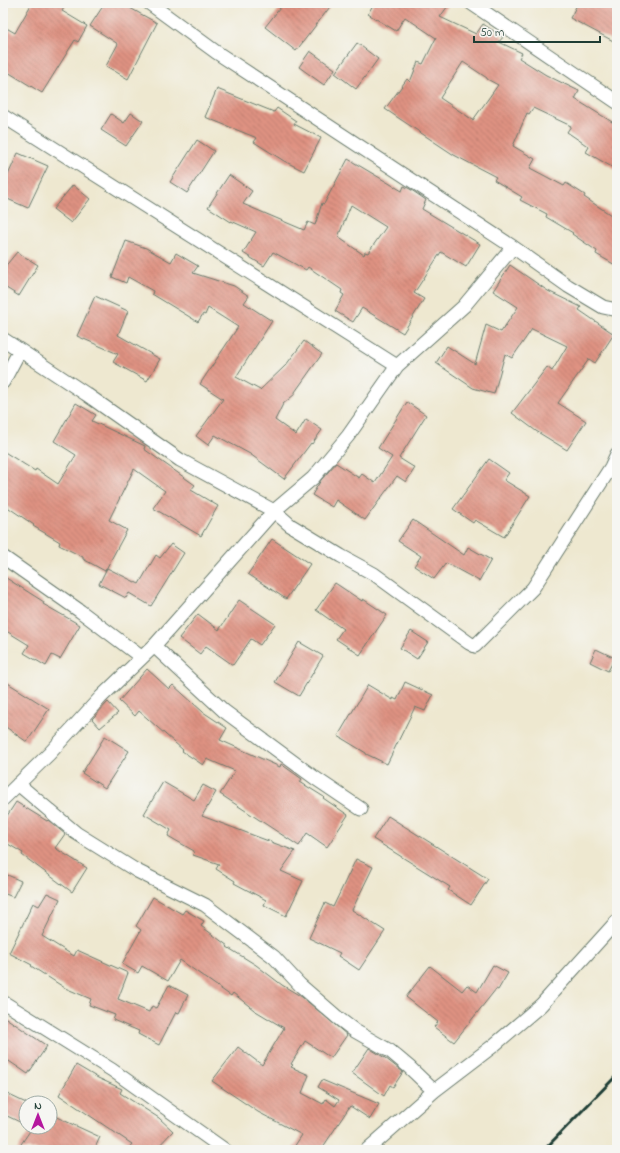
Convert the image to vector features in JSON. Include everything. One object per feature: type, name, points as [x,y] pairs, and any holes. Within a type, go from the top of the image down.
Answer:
[{"type":"street","points":[[150,3],[216,52],[513,247],[568,286],[603,307],[617,310]]},
{"type":"street","points":[[471,3],[617,102]]},
{"type":"street","points":[[3,116],[397,366]]},
{"type":"street","points":[[434,1091],[390,1051],[355,1031],[338,1018],[300,985],[274,957],[205,905],[137,871],[9,790],[49,754],[101,697],[154,646],[274,511],[313,478],[348,436],[397,366],[464,306],[513,247]]},
{"type":"street","points":[[3,339],[86,394],[180,460],[274,511],[290,525],[374,574],[475,646],[533,588],[611,467],[617,454]]},
{"type":"street","points":[[3,382],[20,350]]},
{"type":"street","points":[[3,557],[80,610],[141,657]]},
{"type":"street","points":[[154,646],[224,712],[315,778],[361,809]]},
{"type":"street","points":[[367,1150],[434,1091],[493,1046],[541,1005],[617,921]]},
{"type":"street","points":[[3,1002],[112,1070],[225,1150]]},
{"type":"building","points":[[32,3],[67,3],[62,11],[87,26],[78,42],[75,40],[42,93],[3,69],[3,26],[15,33]]},
{"type":"building","points":[[105,3],[121,3],[157,23],[128,79],[106,66],[118,44],[90,26]]},
{"type":"building","points":[[284,3],[333,3],[296,51],[265,27]]},
{"type":"building","points":[[374,3],[450,3],[440,17],[476,34],[483,24],[503,37],[499,42],[522,53],[519,58],[546,75],[579,91],[575,99],[617,125],[617,170],[586,152],[589,147],[567,132],[571,126],[533,108],[529,114],[527,113],[513,146],[535,159],[530,168],[564,186],[566,183],[617,219],[617,266],[596,254],[597,251],[572,234],[573,233],[546,217],[547,214],[520,200],[522,197],[494,180],[496,177],[454,155],[385,109],[407,79],[410,82],[418,62],[423,64],[436,38],[405,17],[396,31],[368,14]],"holes":[[[463,62],[498,85],[473,120],[440,98]]]},
{"type":"building","points":[[578,3],[617,3],[617,43],[570,18]]},
{"type":"building","points":[[357,43],[378,59],[356,89],[335,73]]},
{"type":"building","points":[[310,51],[335,69],[324,85],[299,67]]},
{"type":"building","points":[[217,89],[274,112],[277,108],[296,121],[294,124],[321,138],[304,171],[284,161],[254,142],[257,138],[205,117]]},
{"type":"building","points":[[131,113],[143,121],[126,146],[101,130],[111,114],[124,123]]},
{"type":"building","points":[[197,140],[214,151],[187,193],[170,182]]},
{"type":"building","points":[[18,153],[48,166],[28,208],[3,197],[3,186]]},
{"type":"building","points":[[348,159],[402,191],[404,186],[410,189],[426,200],[422,209],[480,244],[466,267],[441,252],[414,293],[424,299],[403,333],[362,308],[353,322],[335,311],[344,295],[341,293],[342,290],[308,267],[306,270],[273,252],[264,266],[243,253],[256,232],[231,222],[208,207],[229,175],[252,191],[243,204],[304,230],[308,222],[315,225],[322,203],[324,204]],"holes":[[[351,205],[386,227],[368,253],[365,252],[364,255],[338,237]]]},
{"type":"building","points":[[73,185],[90,199],[71,223],[53,209]]},
{"type":"building","points":[[126,241],[146,248],[171,262],[176,253],[198,266],[193,273],[234,286],[249,296],[244,303],[272,321],[236,377],[260,390],[286,365],[304,341],[322,354],[295,394],[283,404],[275,420],[296,435],[306,419],[322,430],[284,479],[250,454],[215,435],[208,445],[196,436],[223,399],[200,384],[238,327],[208,308],[205,315],[203,314],[198,322],[152,294],[153,291],[128,277],[126,283],[112,277]]},
{"type":"building","points":[[17,252],[38,265],[19,296],[3,286],[3,269]]},
{"type":"building","points":[[510,265],[548,291],[581,307],[579,310],[614,334],[595,363],[589,359],[558,403],[586,421],[567,450],[536,431],[512,413],[547,367],[552,371],[567,346],[532,329],[512,358],[505,354],[494,394],[473,388],[436,363],[447,346],[475,364],[486,325],[501,332],[518,307],[493,291]]},
{"type":"building","points":[[95,296],[128,311],[118,335],[160,359],[147,381],[113,362],[118,354],[77,336]]},
{"type":"building","points":[[407,402],[426,415],[399,458],[415,468],[406,482],[397,476],[365,520],[336,500],[332,507],[312,495],[321,480],[336,463],[359,478],[362,474],[375,483],[392,457],[378,448]]},
{"type":"building","points":[[76,403],[96,415],[92,421],[145,446],[144,449],[195,485],[191,490],[218,506],[201,536],[153,508],[165,491],[134,469],[109,520],[127,530],[105,571],[83,559],[83,557],[59,545],[60,542],[33,526],[34,525],[3,504],[3,451],[35,471],[36,469],[58,484],[76,455],[54,441]]},
{"type":"building","points":[[489,459],[509,473],[504,480],[530,496],[504,537],[475,520],[473,523],[453,509]]},
{"type":"building","points":[[413,520],[464,555],[468,547],[491,560],[479,581],[446,563],[434,579],[414,566],[421,556],[398,541]]},
{"type":"building","points":[[272,539],[310,564],[286,599],[248,574]]},
{"type":"building","points":[[171,544],[184,553],[151,606],[129,593],[126,598],[99,584],[107,568],[139,584],[156,555],[160,558]]},
{"type":"building","points":[[3,576],[44,602],[43,604],[80,625],[60,659],[52,655],[46,666],[24,653],[29,645],[3,629]]},
{"type":"building","points":[[335,583],[387,615],[360,655],[336,639],[343,629],[316,610]]},
{"type":"building","points":[[239,600],[275,624],[260,645],[251,639],[233,665],[206,646],[200,654],[179,638],[198,614],[219,630]]},
{"type":"building","points":[[411,631],[428,642],[417,659],[400,648]]},
{"type":"building","points":[[299,642],[323,656],[299,696],[275,682]]},
{"type":"building","points":[[596,649],[615,658],[608,671],[590,662]]},
{"type":"building","points":[[147,669],[169,689],[173,685],[203,712],[227,728],[220,740],[280,767],[281,764],[302,779],[300,782],[324,797],[323,798],[348,815],[327,847],[307,833],[299,846],[220,794],[235,771],[207,759],[203,765],[182,751],[183,750],[139,711],[135,716],[119,701]]},
{"type":"building","points":[[3,680],[49,709],[27,742],[3,725]]},
{"type":"building","points":[[405,682],[433,695],[425,711],[415,707],[387,764],[366,754],[338,736],[368,685],[393,700],[393,698],[397,700]]},
{"type":"building","points":[[108,702],[118,713],[100,728],[92,719]]},
{"type":"building","points":[[105,736],[129,751],[105,788],[82,773]]},
{"type":"building","points":[[163,782],[194,800],[203,785],[216,792],[202,816],[295,851],[281,871],[303,881],[286,916],[264,905],[266,900],[234,883],[235,881],[216,869],[219,864],[193,855],[194,851],[168,836],[171,830],[144,814]]},
{"type":"building","points":[[16,802],[47,821],[48,820],[65,834],[55,848],[87,868],[72,892],[22,855],[23,853],[3,841],[3,822]]},
{"type":"building","points":[[388,816],[488,879],[471,905],[448,890],[450,887],[373,839]]},
{"type":"building","points":[[356,859],[373,867],[352,910],[385,931],[359,970],[338,956],[340,953],[309,938],[325,903],[333,907]]},
{"type":"building","points":[[3,873],[21,881],[13,897],[3,893]]},
{"type":"building","points":[[47,893],[60,899],[42,936],[74,956],[77,950],[128,973],[118,999],[149,1012],[152,1006],[156,1008],[169,985],[188,995],[179,1013],[176,1012],[159,1045],[138,1034],[139,1031],[113,1020],[115,1015],[89,1005],[91,999],[65,988],[31,966],[32,965],[9,953],[33,903],[39,906]]},
{"type":"building","points":[[153,897],[182,914],[185,910],[204,921],[201,926],[228,946],[227,947],[302,997],[347,1035],[331,1058],[305,1041],[291,1064],[293,1065],[291,1067],[309,1075],[302,1093],[323,1104],[326,1099],[335,1106],[339,1100],[318,1087],[322,1080],[379,1104],[370,1119],[350,1106],[321,1150],[292,1150],[302,1135],[258,1112],[212,1081],[238,1047],[262,1065],[284,1028],[254,1010],[233,993],[231,996],[180,960],[168,981],[142,966],[138,973],[122,964],[141,930],[136,926]]},
{"type":"building","points":[[493,965],[508,973],[498,990],[496,989],[454,1042],[434,1027],[438,1022],[406,997],[430,966],[462,991],[467,985],[477,992]]},
{"type":"building","points":[[3,1016],[47,1046],[28,1074],[3,1057]]},
{"type":"building","points":[[369,1048],[403,1072],[393,1087],[390,1085],[384,1096],[352,1073]]},
{"type":"building","points":[[76,1065],[98,1078],[122,1089],[120,1093],[159,1118],[173,1131],[155,1150],[127,1150],[132,1144],[59,1095]]},
{"type":"building","points":[[3,1092],[18,1099],[18,1121],[3,1114]]},
{"type":"building","points":[[58,1118],[100,1137],[94,1150],[17,1150],[27,1135],[58,1135]]},
{"type":"railway","points":[[544,1150],[617,1075]]}]
